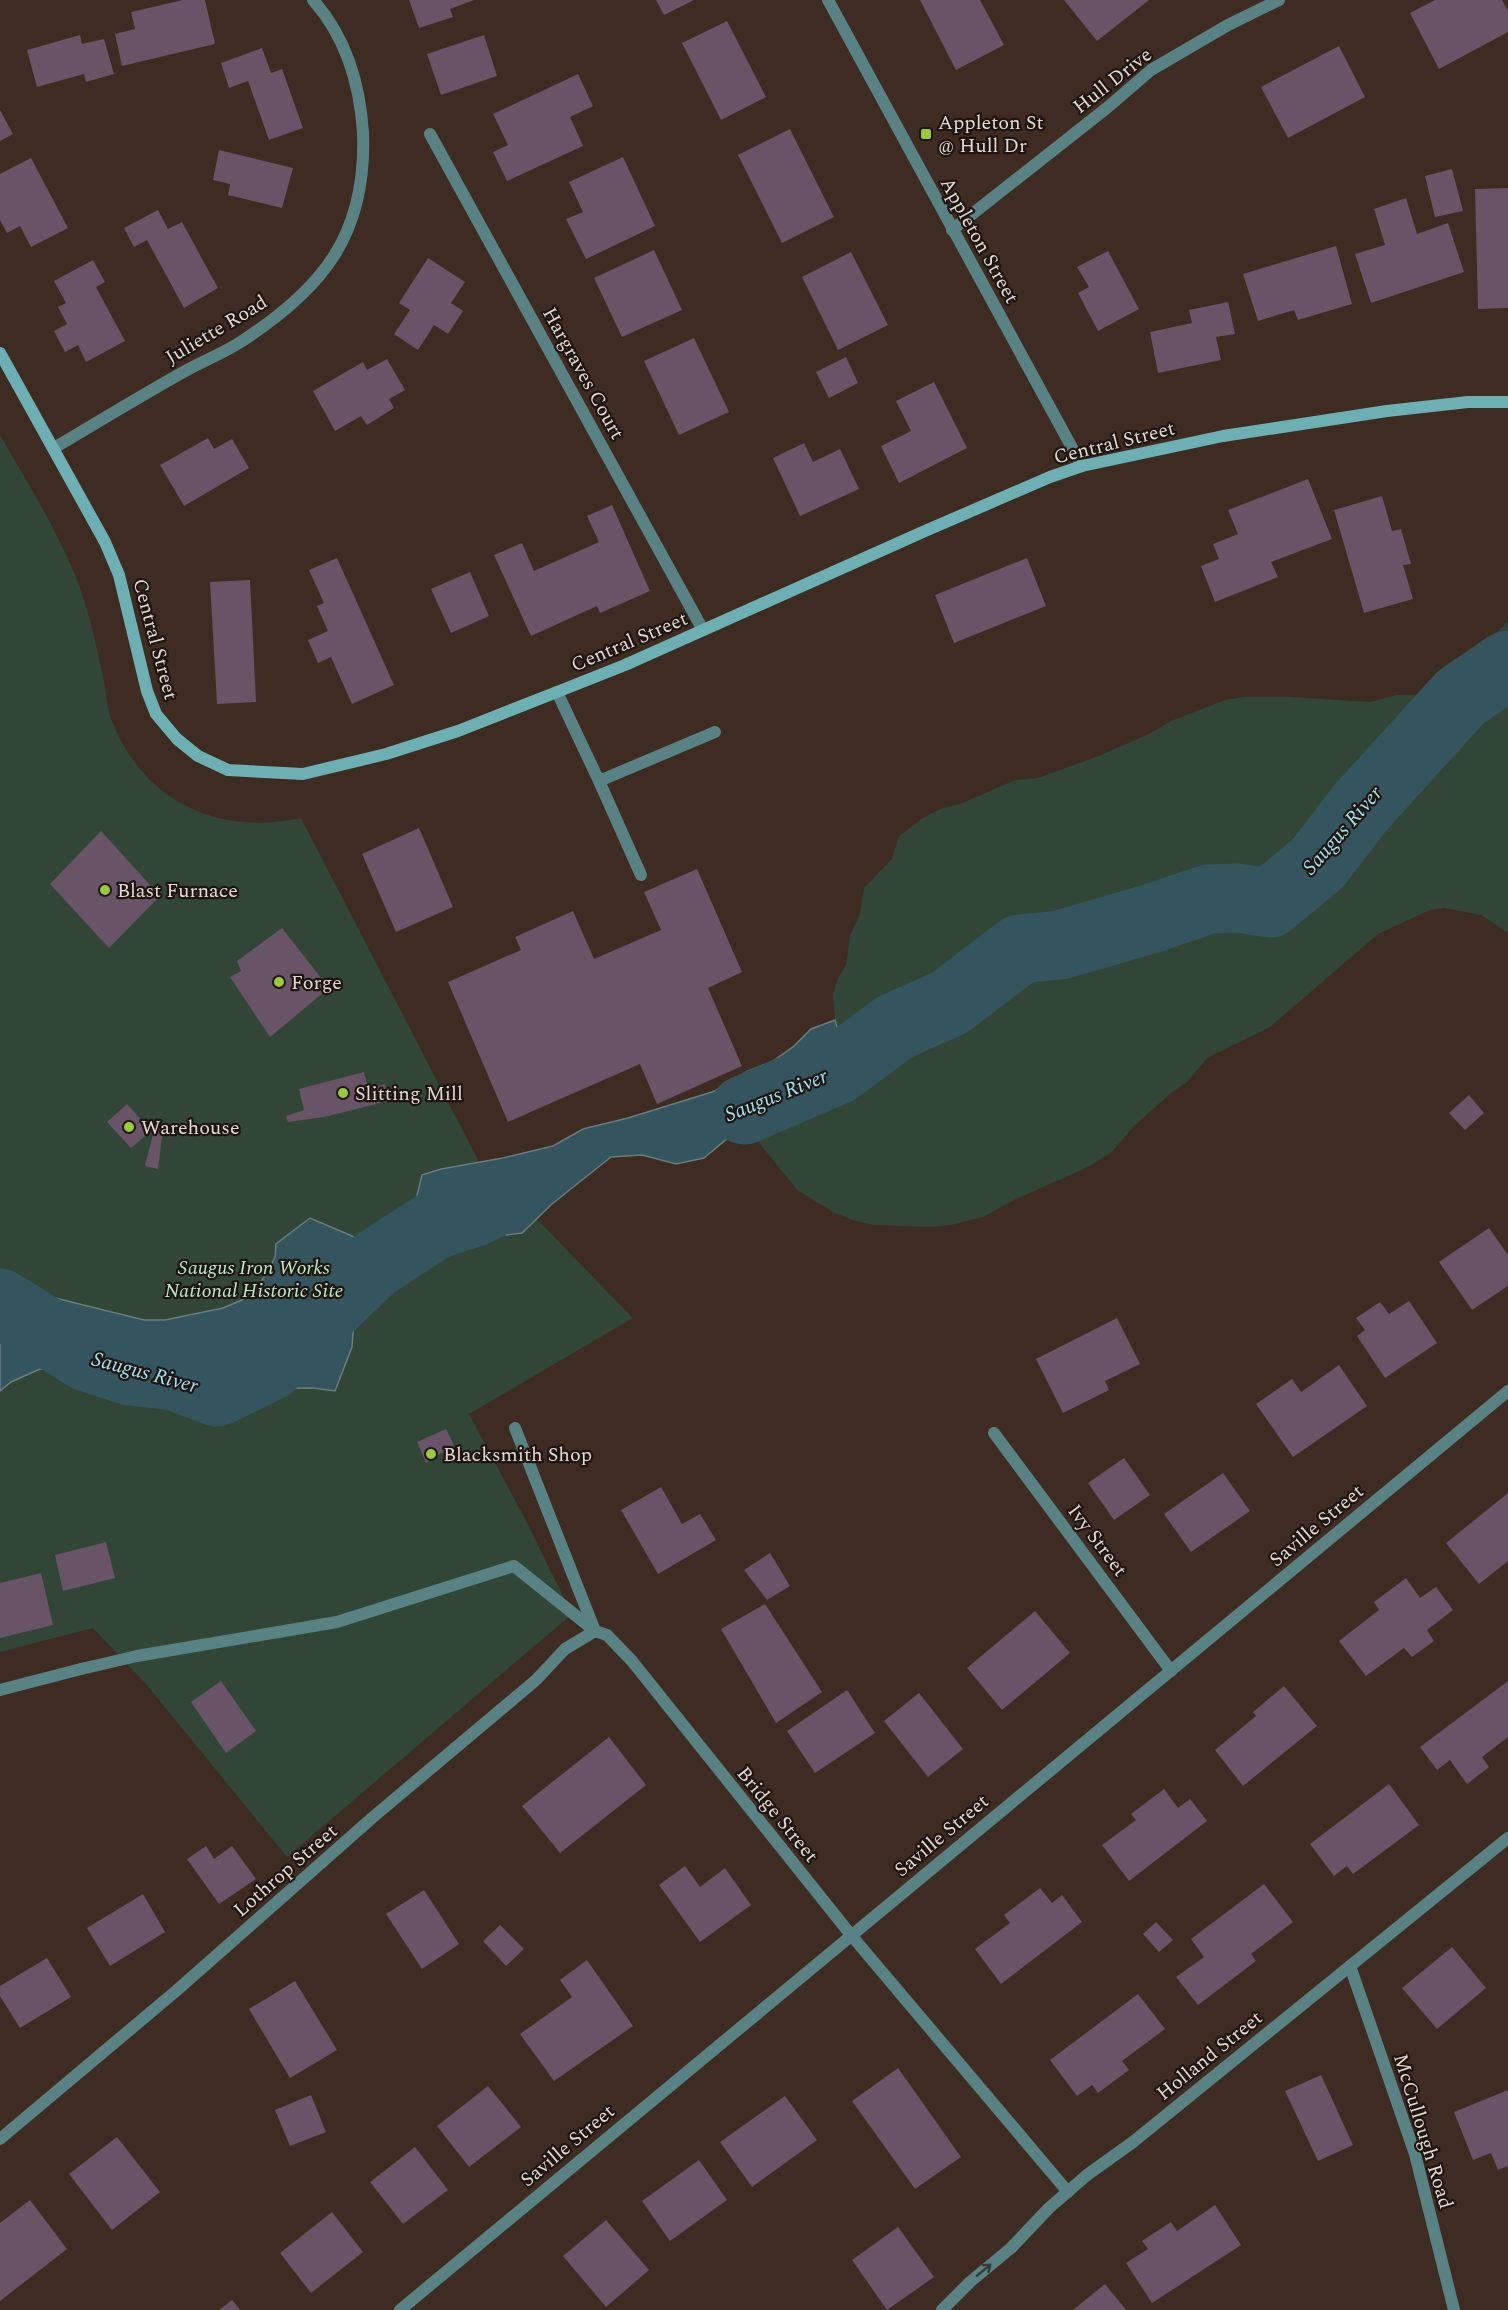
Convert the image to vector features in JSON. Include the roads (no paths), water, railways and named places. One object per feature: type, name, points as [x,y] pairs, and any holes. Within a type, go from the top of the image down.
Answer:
[{"type":"street","name":"Juliette Road","points":[[54,448],[237,344],[279,315],[311,285],[339,250],[357,207],[364,158],[361,104],[348,56],[321,9],[313,0]]},
{"type":"street","name":"Appleton Street","points":[[828,0],[951,230],[1082,466]]},
{"type":"street","name":"Hull Drive","points":[[951,230],[1108,107],[1151,70],[1228,25],[1279,0]]},
{"type":"street","name":"Hargraves Court","points":[[430,134],[703,630]]},
{"type":"street","name":"Central Street","points":[[0,353],[105,542],[119,575],[147,691],[156,714],[177,740],[198,756],[228,770],[303,774],[386,754],[458,731],[557,692],[703,630],[924,531],[1050,477],[1082,466],[1223,436],[1387,411],[1468,402],[1508,402]]},
{"type":"street","points":[[557,692],[641,874]]},
{"type":"street","points":[[599,781],[715,732]]},
{"type":"street","name":"Saville Street","points":[[400,2310],[1508,1391]]},
{"type":"street","points":[[515,1428],[595,1631]]},
{"type":"street","name":"Ivy Street","points":[[994,1433],[1171,1671]]},
{"type":"street","name":"Bridge Street","points":[[0,1690],[137,1656],[338,1622],[514,1566],[595,1631],[607,1635],[632,1661],[850,1935],[1068,2192]]},
{"type":"street","name":"Lothrop Street","points":[[0,2139],[176,1991],[372,1818],[536,1680],[565,1649],[595,1631]]},
{"type":"street","name":"Holland Street","points":[[942,2310],[1087,2175],[1133,2142],[1508,1838]]},
{"type":"street","name":"McCullough Road","points":[[1350,1966],[1414,2154],[1454,2310]]},
{"type":"water","points":[[835,1020],[842,1046],[831,1073],[810,1085],[789,1092],[766,1106],[704,1158],[676,1164],[642,1155],[611,1157],[552,1204],[522,1233],[507,1235],[452,1225],[418,1234],[381,1263],[362,1282],[355,1308],[352,1347],[335,1391],[313,1388],[237,1389],[178,1383],[158,1385],[69,1369],[40,1369],[11,1382],[0,1391],[0,1292],[16,1291],[43,1295],[144,1320],[165,1320],[223,1308],[242,1300],[260,1283],[275,1257],[276,1244],[310,1218],[359,1239],[376,1238],[414,1208],[422,1175],[553,1146],[583,1129],[628,1118],[715,1091],[746,1072],[773,1061],[794,1046],[811,1029]]},
{"type":"waterway","name":"Saugus River","points":[[744,1110],[837,1070],[895,1027],[949,1003],[1020,949],[1060,945],[1209,899],[1238,898],[1270,903],[1318,863],[1361,807],[1461,697],[1508,665]]},
{"type":"waterway","name":"Saugus River","points":[[0,1303],[87,1357],[130,1371],[174,1376],[217,1392],[270,1366],[373,1265],[435,1225],[475,1212],[512,1192]]},
{"type":"place","name":"Appleton St @ Hull Dr","points":[[926,134]]},
{"type":"place","name":"Blast Furnace","points":[[105,890]]},
{"type":"place","name":"Forge","points":[[279,982]]},
{"type":"place","name":"Slitting Mill","points":[[343,1093]]},
{"type":"place","name":"Warehouse","points":[[129,1127]]},
{"type":"place","name":"Blacksmith Shop","points":[[431,1454]]},
{"type":"park label","name":"Saugus Iron Works National Historic Site","points":[[254,1278]]}]
